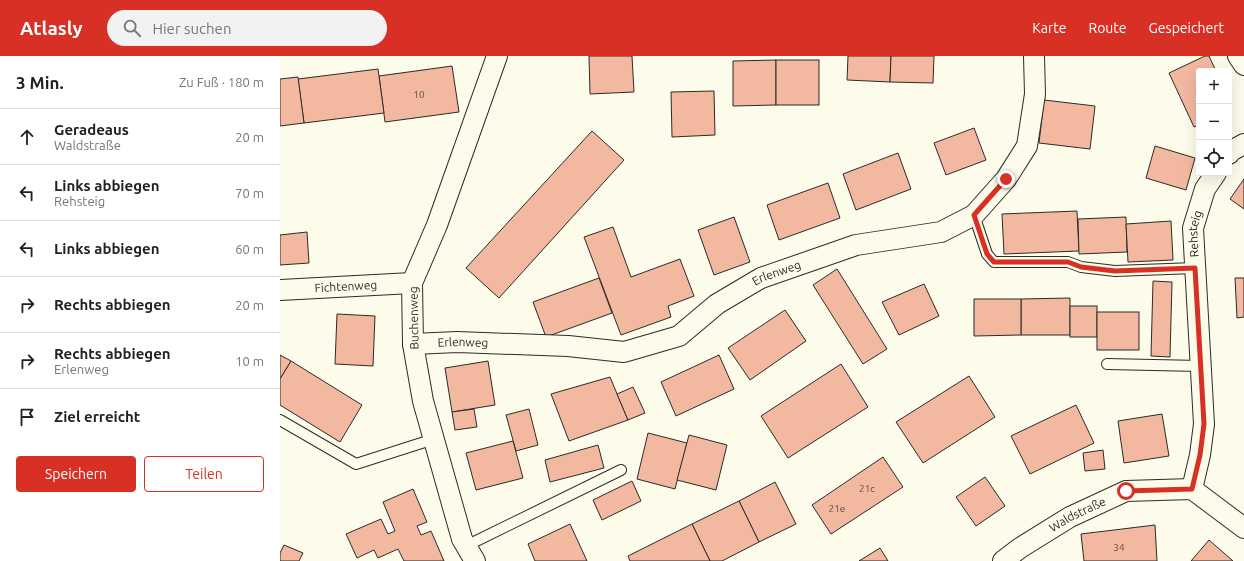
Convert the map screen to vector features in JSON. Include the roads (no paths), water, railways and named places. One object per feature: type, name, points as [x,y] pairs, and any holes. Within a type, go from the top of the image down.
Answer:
[{"type":"street","name":"Buchenweg","points":[[470,554],[462,539],[423,401],[413,344],[412,283],[437,225],[497,56]]},
{"type":"street","name":"Erlenweg","points":[[413,344],[457,342],[568,346],[624,352],[679,336],[717,304],[761,278],[856,245],[940,232],[974,215],[1006,179],[1027,146],[1035,94],[1034,56]]},
{"type":"street","points":[[1238,56],[1244,65]]},
{"type":"street","points":[[1232,150],[1244,144]]},
{"type":"street","name":"Rehsteig","points":[[1192,489],[1200,455],[1204,424],[1193,228],[1205,189],[1214,176]]},
{"type":"street","name":"Fichtenweg","points":[[280,290],[412,283]]},
{"type":"street","points":[[1192,489],[1244,528]]},
{"type":"street","name":"Waldstraße","points":[[1003,561],[1020,548],[1070,517],[1126,491],[1192,489]]},
{"type":"lane","points":[[974,215],[987,254],[994,262],[1068,262],[1081,267],[1115,271],[1195,268]]},
{"type":"lane","points":[[1107,364],[1200,366]]},
{"type":"lane","points":[[280,420],[356,464],[434,439]]},
{"type":"lane","points":[[470,554],[621,470]]}]
